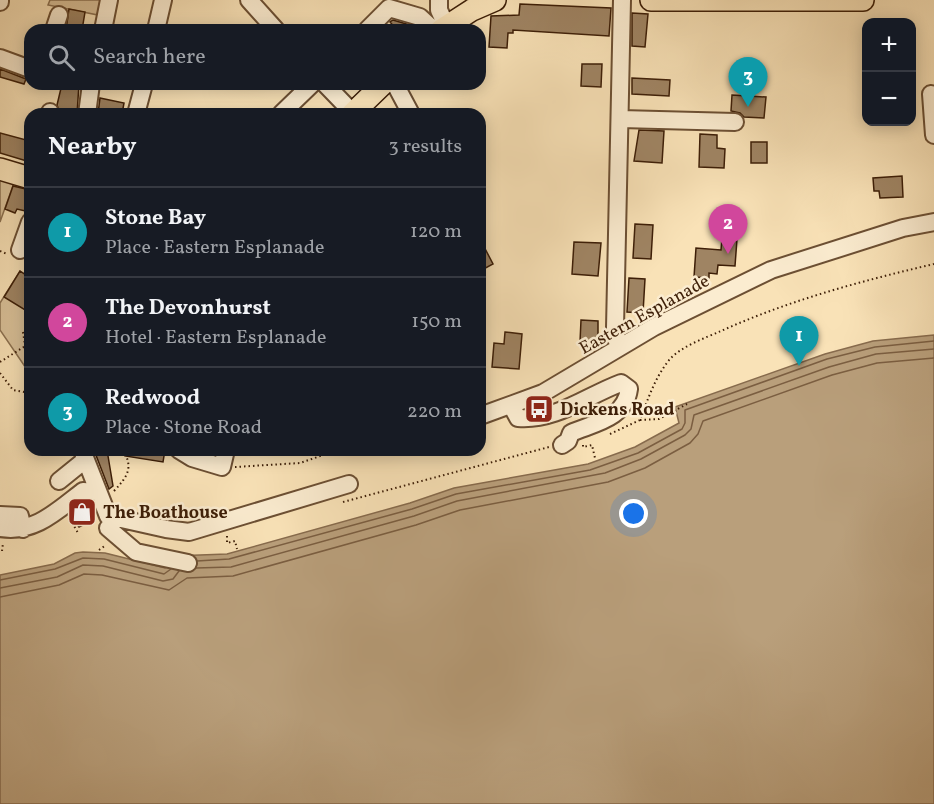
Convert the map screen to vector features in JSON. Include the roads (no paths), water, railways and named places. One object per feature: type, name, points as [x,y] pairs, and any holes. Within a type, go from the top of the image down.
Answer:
[{"type":"main road","points":[[448,24],[495,0]]},
{"type":"main road","points":[[651,0],[863,0]]},
{"type":"main road","points":[[358,108],[377,90]]},
{"type":"main road","points":[[0,169],[24,176]]},
{"type":"street","points":[[104,24],[109,0]]},
{"type":"street","points":[[158,24],[164,0]]},
{"type":"street","points":[[249,0],[271,24]]},
{"type":"street","points":[[439,0],[440,24]]},
{"type":"street","points":[[618,348],[615,328],[622,0]]},
{"type":"street","points":[[373,24],[389,8],[420,17],[433,24]]},
{"type":"street","points":[[0,58],[24,67]]},
{"type":"street","points":[[88,108],[90,90]]},
{"type":"street","points":[[138,108],[142,90]]},
{"type":"street","points":[[287,108],[306,90]]},
{"type":"street","points":[[330,90],[347,108]]},
{"type":"street","points":[[398,90],[408,108]]},
{"type":"street","points":[[931,94],[934,135]]},
{"type":"street","points":[[621,118],[735,123]]},
{"type":"street","name":"Eastern Esplanade","points":[[486,414],[543,393],[705,300],[771,270],[903,228],[934,222]]},
{"type":"street","points":[[20,250],[24,239]]},
{"type":"street","points":[[511,405],[518,418],[534,419],[576,405],[621,383],[629,389],[626,401],[616,413],[597,424],[572,433],[568,441],[562,445]]},
{"type":"street","points":[[59,481],[82,456]]},
{"type":"street","points":[[83,456],[108,529],[136,552],[188,563]]},
{"type":"street","points":[[189,456],[222,467],[225,456]]},
{"type":"street","points":[[108,529],[189,532],[349,484]]},
{"type":"street","points":[[0,528],[23,529],[42,522],[82,491],[96,492]]},
{"type":"street","points":[[0,515],[20,516],[23,529]]},
{"type":"water","points":[[934,335],[934,804],[0,804],[0,575],[54,564],[75,553],[83,552],[105,553],[165,568],[173,556],[227,554],[410,503],[454,488],[588,464],[635,447],[679,423],[675,407],[825,354],[873,341]]},
{"type":"place","name":"Redwood","points":[[748,107]]},
{"type":"place","name":"The Devonhurst","points":[[728,254]]},
{"type":"place","name":"Stone Bay","points":[[799,366]]},
{"type":"place","name":"Dickens Road","points":[[539,409]]},
{"type":"place","name":"The Boathouse","points":[[82,512]]}]
